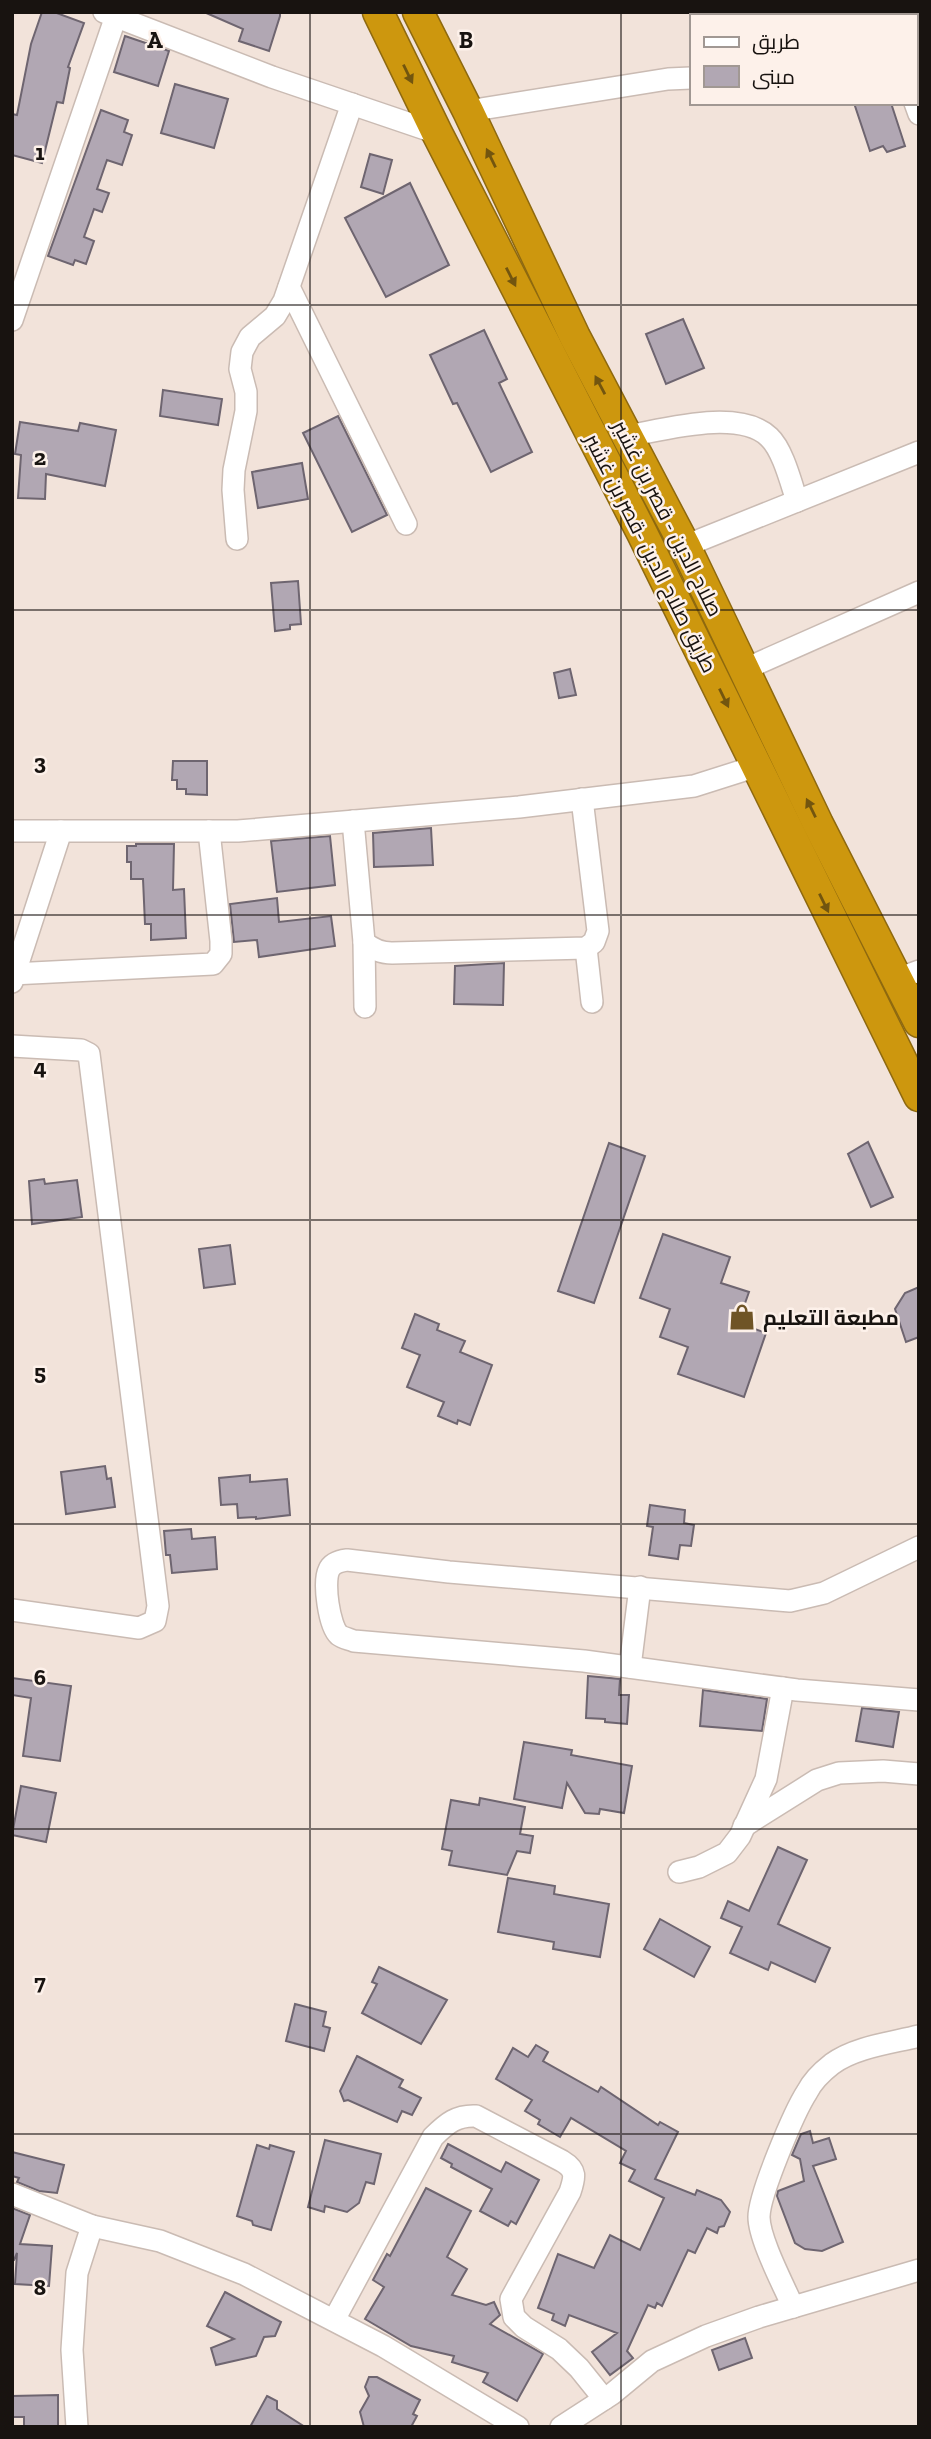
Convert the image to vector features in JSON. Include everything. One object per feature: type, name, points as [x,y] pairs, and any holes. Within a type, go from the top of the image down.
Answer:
[{"type":"highway","name":"طريق صلاح الدين -قصر بن غشير","points":[[378,12],[642,533],[919,1096]]},
{"type":"highway","name":"صلاح الدين - قصر بن غشير","points":[[418,12],[575,337],[685,546],[743,670],[908,975],[919,1022]]},
{"type":"highway","points":[[477,211],[509,197]]},
{"type":"street","points":[[12,320],[110,14],[272,77],[437,133]]},
{"type":"street","points":[[468,111],[668,79],[690,78]]},
{"type":"street","points":[[237,539],[234,470],[246,411],[246,392],[240,369],[242,352],[250,337],[275,316],[289,287],[352,104]]},
{"type":"street","points":[[289,287],[406,524]]},
{"type":"street","points":[[627,436],[706,422],[740,425],[759,431],[769,437],[775,447],[797,501]]},
{"type":"street","points":[[685,546],[919,452]]},
{"type":"street","points":[[743,670],[919,592]]},
{"type":"street","points":[[12,831],[209,831],[353,821],[694,786],[757,766]]},
{"type":"street","points":[[364,942],[383,953],[586,948],[594,942],[597,930],[582,799]]},
{"type":"street","points":[[353,821],[364,942],[365,1007]]},
{"type":"street","points":[[61,831],[13,977],[213,964],[221,954],[209,831]]},
{"type":"street","points":[[586,948],[592,1002]]},
{"type":"street","points":[[12,1046],[81,1050],[89,1054],[158,1606],[155,1621],[139,1628],[12,1610]]},
{"type":"street","points":[[917,1553],[824,1593],[790,1601],[449,1572],[347,1560],[338,1561],[326,1577],[331,1621],[339,1635],[354,1641],[630,1667],[783,1688],[919,1700]]},
{"type":"street","points":[[630,1667],[640,1587]]},
{"type":"street","points":[[679,1871],[699,1867],[727,1853],[744,1826],[766,1779],[783,1688]]},
{"type":"street","points":[[744,1826],[817,1780],[839,1773],[883,1771],[919,1774]]},
{"type":"street","points":[[793,2307],[762,2233],[759,2219],[767,2183],[806,2093],[832,2064],[852,2054],[919,2036]]},
{"type":"street","points":[[334,2320],[433,2137],[445,2124],[462,2115],[477,2116],[562,2161],[574,2171],[570,2192],[511,2299],[513,2317],[559,2349],[579,2368],[604,2399]]},
{"type":"street","points":[[12,2193],[92,2226],[160,2241],[244,2274],[334,2320],[518,2427]]},
{"type":"street","points":[[76,2427],[72,2350],[77,2273],[92,2226]]},
{"type":"street","points":[[561,2427],[604,2399],[652,2361],[706,2336],[919,2270]]},
{"type":"building","points":[[42,12],[54,12],[84,23],[68,67],[70,68],[63,103],[57,102],[42,163],[12,155],[12,114],[17,115],[31,44]]},
{"type":"building","points":[[204,12],[280,12],[280,16],[269,51],[239,41],[243,29]]},
{"type":"building","points":[[125,36],[169,51],[158,86],[114,72]]},
{"type":"building","points":[[175,84],[228,99],[214,148],[161,133]]},
{"type":"building","points":[[855,105],[892,105],[905,146],[887,152],[883,146],[870,151]]},
{"type":"building","points":[[101,110],[128,120],[124,132],[132,135],[122,165],[107,160],[97,189],[109,193],[102,212],[94,209],[84,237],[94,241],[86,264],[75,260],[73,265],[48,256]]},
{"type":"building","points":[[370,154],[392,160],[383,194],[361,187]]},
{"type":"building","points":[[410,183],[449,265],[386,297],[345,218]]},
{"type":"building","points":[[683,319],[704,368],[666,384],[646,334]]},
{"type":"building","points":[[484,330],[507,379],[499,383],[532,452],[491,472],[457,403],[453,404],[430,355]]},
{"type":"building","points":[[163,390],[222,399],[218,425],[160,416]]},
{"type":"building","points":[[338,416],[387,515],[352,532],[303,433]]},
{"type":"building","points":[[20,422],[78,431],[80,423],[116,430],[105,486],[46,474],[45,499],[18,498],[21,455],[15,454]]},
{"type":"building","points":[[302,463],[308,499],[258,508],[252,472]]},
{"type":"building","points":[[298,581],[301,624],[275,631],[271,583]]},
{"type":"building","points":[[570,669],[576,695],[559,698],[554,673]]},
{"type":"building","points":[[173,761],[207,761],[207,795],[186,794],[186,789],[177,789],[177,780],[172,780]]},
{"type":"building","points":[[431,828],[433,865],[374,867],[373,833]]},
{"type":"building","points":[[330,836],[335,885],[277,892],[271,841]]},
{"type":"building","points":[[174,844],[173,890],[184,889],[186,938],[151,940],[151,924],[145,924],[143,879],[131,879],[131,862],[127,862],[127,846]]},
{"type":"building","points":[[277,898],[279,922],[331,916],[335,946],[259,957],[257,940],[234,942],[230,904]]},
{"type":"building","points":[[504,963],[503,1005],[454,1004],[455,966]]},
{"type":"building","points":[[868,1142],[893,1197],[871,1207],[848,1154]]},
{"type":"building","points":[[609,1143],[645,1156],[594,1303],[558,1291]]},
{"type":"building","points":[[44,1179],[45,1184],[77,1180],[82,1217],[32,1224],[29,1181]]},
{"type":"building","points":[[663,1234],[730,1257],[721,1283],[749,1292],[738,1323],[766,1333],[744,1397],[678,1374],[688,1347],[660,1337],[670,1309],[640,1298]]},
{"type":"building","points":[[230,1245],[235,1284],[204,1288],[199,1249]]},
{"type":"building","points":[[919,1287],[919,1337],[906,1342],[895,1309],[905,1293]]},
{"type":"building","points":[[415,1314],[439,1324],[437,1330],[465,1341],[460,1352],[492,1365],[470,1425],[458,1420],[457,1424],[438,1416],[444,1402],[407,1387],[420,1355],[402,1348]]},
{"type":"building","points":[[105,1466],[107,1479],[111,1478],[115,1507],[66,1514],[61,1472]]},
{"type":"building","points":[[250,1475],[250,1482],[287,1479],[290,1515],[238,1518],[237,1504],[221,1505],[219,1478]]},
{"type":"building","points":[[650,1505],[685,1510],[684,1523],[694,1525],[691,1546],[680,1545],[678,1559],[649,1555],[653,1527],[647,1526]]},
{"type":"building","points":[[191,1529],[192,1539],[215,1537],[217,1569],[172,1573],[170,1555],[166,1555],[164,1531]]},
{"type":"building","points":[[588,1676],[620,1679],[619,1695],[629,1695],[627,1724],[586,1718]]},
{"type":"building","points":[[12,1678],[71,1686],[60,1761],[23,1756],[31,1698],[12,1695]]},
{"type":"building","points":[[703,1690],[767,1699],[762,1731],[700,1726]]},
{"type":"building","points":[[862,1708],[899,1712],[893,1747],[856,1741]]},
{"type":"building","points":[[524,1742],[572,1750],[571,1755],[632,1766],[624,1813],[600,1809],[599,1814],[585,1813],[567,1783],[562,1808],[514,1799]]},
{"type":"building","points":[[21,1786],[56,1793],[46,1842],[12,1835]]},
{"type":"building","points":[[480,1798],[525,1807],[520,1834],[533,1836],[530,1853],[517,1851],[507,1875],[449,1865],[452,1851],[442,1849],[451,1800],[479,1805]]},
{"type":"building","points":[[778,1847],[807,1860],[778,1924],[830,1948],[815,1982],[771,1962],[768,1970],[730,1953],[742,1927],[721,1918],[728,1901],[749,1911]]},
{"type":"building","points":[[508,1878],[555,1886],[554,1894],[609,1904],[600,1957],[553,1949],[554,1942],[498,1932]]},
{"type":"building","points":[[660,1919],[710,1947],[694,1977],[644,1949]]},
{"type":"building","points":[[379,1967],[447,2000],[421,2044],[362,2013],[377,1984],[372,1982]]},
{"type":"building","points":[[295,2004],[326,2012],[323,2026],[330,2028],[324,2051],[286,2041]]},
{"type":"building","points":[[536,2045],[548,2052],[543,2061],[598,2092],[601,2087],[658,2125],[660,2122],[678,2132],[655,2179],[695,2195],[697,2190],[721,2200],[730,2212],[724,2226],[719,2227],[717,2233],[707,2228],[695,2253],[688,2250],[662,2306],[657,2303],[655,2308],[648,2305],[627,2351],[633,2358],[610,2375],[592,2352],[617,2333],[569,2315],[565,2326],[552,2320],[554,2314],[538,2308],[558,2254],[594,2268],[610,2235],[640,2250],[664,2198],[629,2181],[635,2170],[620,2163],[626,2151],[571,2118],[560,2137],[538,2124],[540,2120],[525,2111],[532,2100],[496,2079],[513,2048],[528,2057]]},
{"type":"building","points":[[357,2056],[403,2080],[399,2087],[421,2098],[412,2115],[402,2111],[397,2122],[348,2100],[344,2101],[340,2091]]},
{"type":"building","points":[[810,2131],[813,2143],[829,2138],[836,2159],[813,2166],[843,2242],[822,2251],[805,2249],[795,2243],[777,2196],[778,2191],[804,2181],[800,2159],[792,2155],[801,2134]]},
{"type":"building","points":[[325,2140],[381,2154],[374,2184],[366,2182],[359,2203],[347,2212],[325,2206],[324,2212],[308,2207]]},
{"type":"building","points":[[448,2144],[501,2172],[506,2162],[539,2180],[516,2224],[511,2221],[508,2226],[480,2211],[492,2189],[451,2167],[452,2164],[441,2158]]},
{"type":"building","points":[[257,2145],[269,2149],[270,2145],[294,2152],[271,2230],[253,2225],[252,2221],[237,2216]]},
{"type":"building","points":[[12,2152],[64,2165],[57,2193],[39,2191],[17,2182],[19,2178],[12,2176]]},
{"type":"building","points":[[426,2188],[471,2211],[447,2257],[467,2269],[452,2295],[486,2305],[494,2302],[500,2315],[490,2324],[543,2354],[517,2401],[483,2382],[488,2373],[452,2362],[454,2356],[411,2346],[365,2319],[384,2287],[373,2280],[387,2254],[390,2256]]},
{"type":"building","points":[[12,2208],[30,2215],[20,2244],[52,2246],[49,2286],[15,2284],[17,2253],[12,2260]]},
{"type":"building","points":[[225,2292],[281,2322],[275,2336],[264,2337],[256,2356],[216,2365],[211,2348],[234,2339],[207,2326]]},
{"type":"building","points":[[745,2338],[752,2358],[719,2370],[712,2350]]},
{"type":"building","points":[[369,2377],[377,2377],[420,2400],[413,2414],[417,2416],[411,2427],[364,2427],[360,2412],[369,2396],[365,2387]]},
{"type":"building","points":[[58,2395],[58,2427],[24,2427],[24,2417],[12,2417],[12,2396]]},
{"type":"building","points":[[267,2396],[277,2401],[277,2409],[305,2427],[250,2427]]},
{"type":"place","name":"مطبعة التعليم","points":[[742,1317]]}]
